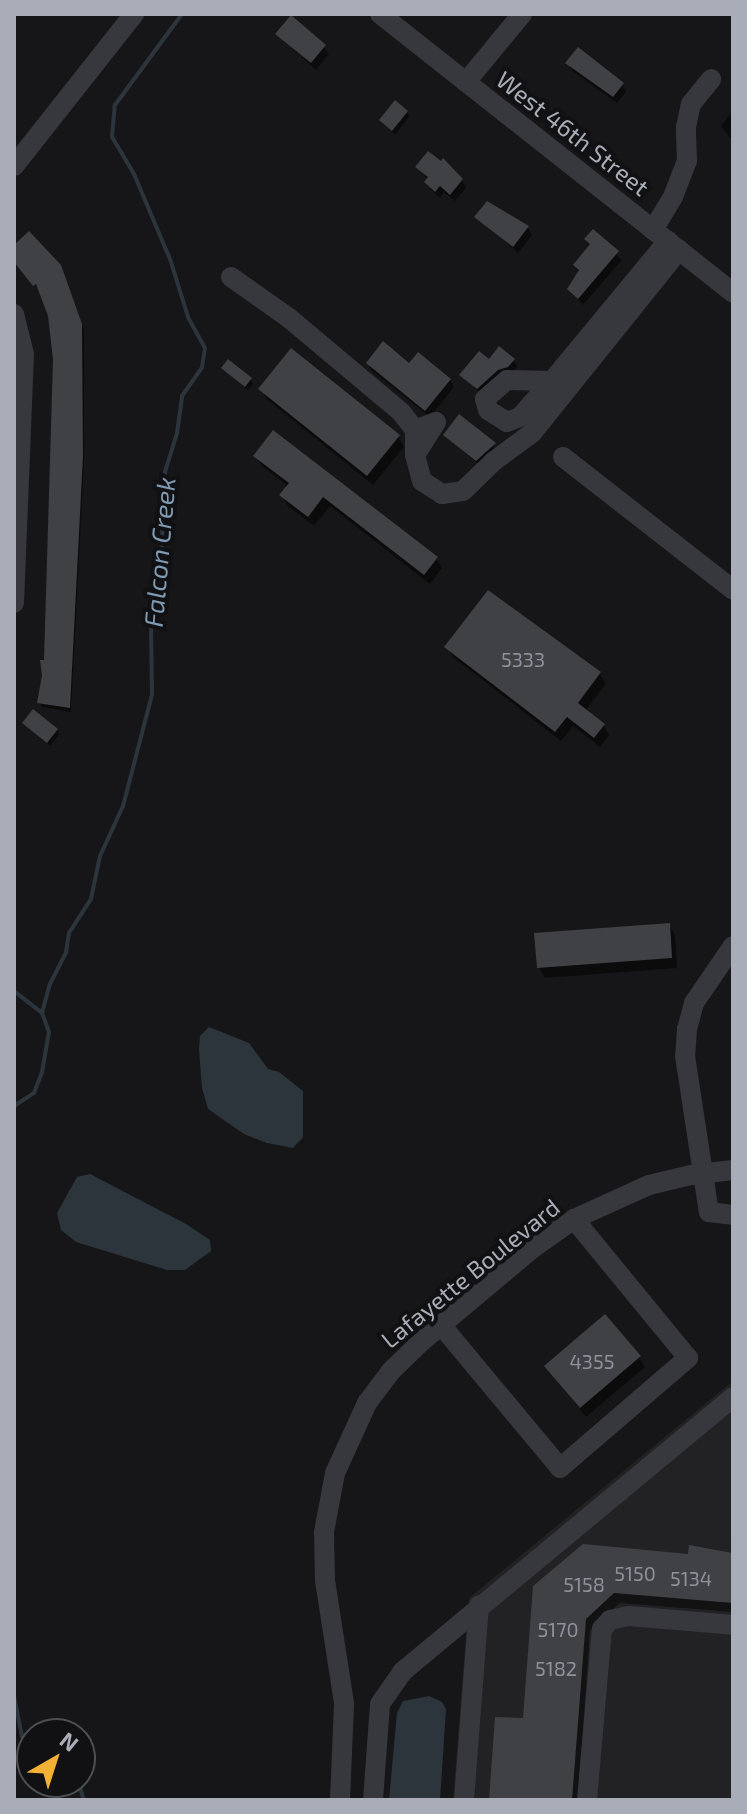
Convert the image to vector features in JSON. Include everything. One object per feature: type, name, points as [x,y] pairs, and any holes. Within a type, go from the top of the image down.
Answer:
[{"type":"street","points":[[14,166],[134,14]]},
{"type":"street","name":"West 46th Street","points":[[380,14],[733,293]]},
{"type":"street","points":[[466,82],[522,14]]},
{"type":"street","points":[[231,277],[289,318],[401,412],[415,430],[415,455],[422,481],[442,494],[463,491],[494,461],[532,433],[667,240],[673,197],[687,161],[686,127],[691,104],[711,79]]},
{"type":"street","points":[[552,381],[667,240]]},
{"type":"street","points":[[14,314],[24,354],[18,400],[14,603]]},
{"type":"street","points":[[563,457],[733,590]]},
{"type":"street","points":[[733,946],[700,991],[687,1029],[685,1056],[709,1212],[733,1215]]},
{"type":"street","name":"Lafayette Boulevard","points":[[340,1800],[344,1703],[325,1580],[328,1500],[341,1454],[367,1403],[403,1358],[533,1248],[574,1219],[639,1189],[702,1173],[733,1170]]},
{"type":"street","points":[[441,1325],[560,1468],[688,1358],[574,1219]]},
{"type":"street","points":[[373,1800],[380,1704],[402,1672],[733,1397]]},
{"type":"street","points":[[464,1800],[479,1606]]},
{"type":"street","points":[[587,1800],[602,1629],[610,1620],[629,1616],[733,1625]]},
{"type":"shaded area","points":[[209,1027],[249,1043],[268,1069],[279,1072],[303,1091],[303,1137],[293,1148],[244,1134],[208,1109],[202,1088],[199,1049],[200,1036]]},
{"type":"shaded area","points":[[90,1174],[186,1224],[210,1240],[211,1251],[185,1270],[167,1270],[76,1242],[61,1230],[57,1213],[77,1177]]},
{"type":"shaded area","points":[[733,1381],[733,1800],[453,1800],[469,1598]]},
{"type":"shaded area","points":[[429,1696],[442,1702],[446,1709],[440,1800],[389,1800],[397,1713],[403,1701]]},
{"type":"building","points":[[291,15],[326,45],[311,63],[275,34]]},
{"type":"building","points":[[578,47],[624,83],[613,97],[565,63]]},
{"type":"building","points":[[395,100],[408,111],[392,131],[379,120]]},
{"type":"building","points":[[428,151],[441,161],[443,158],[463,179],[450,195],[440,186],[435,192],[424,182],[428,177],[415,167]]},
{"type":"building","points":[[487,201],[529,226],[513,247],[474,217]]},
{"type":"building","points":[[593,229],[619,251],[578,299],[567,289],[579,270],[573,265],[590,244],[584,239]]},
{"type":"building","points":[[29,231],[61,265],[82,324],[83,456],[70,708],[37,703],[42,675],[40,660],[44,660],[53,359],[48,316],[36,284],[33,286],[14,262],[14,245]]},
{"type":"building","points":[[383,341],[409,363],[418,352],[451,379],[425,411],[366,363]]},
{"type":"building","points":[[499,346],[515,359],[508,367],[498,370],[477,389],[459,375],[479,351],[489,359]]},
{"type":"building","points":[[291,348],[400,435],[367,476],[258,389]]},
{"type":"building","points":[[228,359],[252,378],[245,387],[221,368]]},
{"type":"building","points":[[459,414],[496,443],[476,461],[443,435]]},
{"type":"building","points":[[273,430],[438,557],[424,575],[323,497],[308,517],[279,495],[289,483],[253,456]]},
{"type":"building","points":[[488,590],[601,672],[578,703],[605,724],[594,738],[567,717],[555,732],[444,647]]},
{"type":"building","points":[[33,709],[58,729],[47,743],[22,723]]},
{"type":"building","points":[[670,923],[672,958],[537,968],[534,933]]},
{"type":"building","points":[[605,1314],[641,1356],[580,1408],[544,1366]]},
{"type":"building","points":[[583,1544],[688,1554],[689,1545],[733,1553],[733,1603],[614,1593],[586,1619],[572,1800],[489,1800],[495,1717],[523,1718],[533,1586]]},
{"type":"waterway","name":"Falcon Creek","points":[[14,1106],[34,1093],[42,1072],[49,1032],[42,1013],[50,984],[66,952],[69,933],[91,899],[100,856],[123,806],[152,695],[151,622],[161,561],[165,472],[177,433],[182,396],[202,367],[205,348],[188,317],[170,259],[134,174],[112,137],[115,105],[182,14]]},
{"type":"waterway","points":[[14,991],[42,1013]]},
{"type":"waterway","name":"Falcon Creek","points":[[14,1696],[18,1718]]}]
